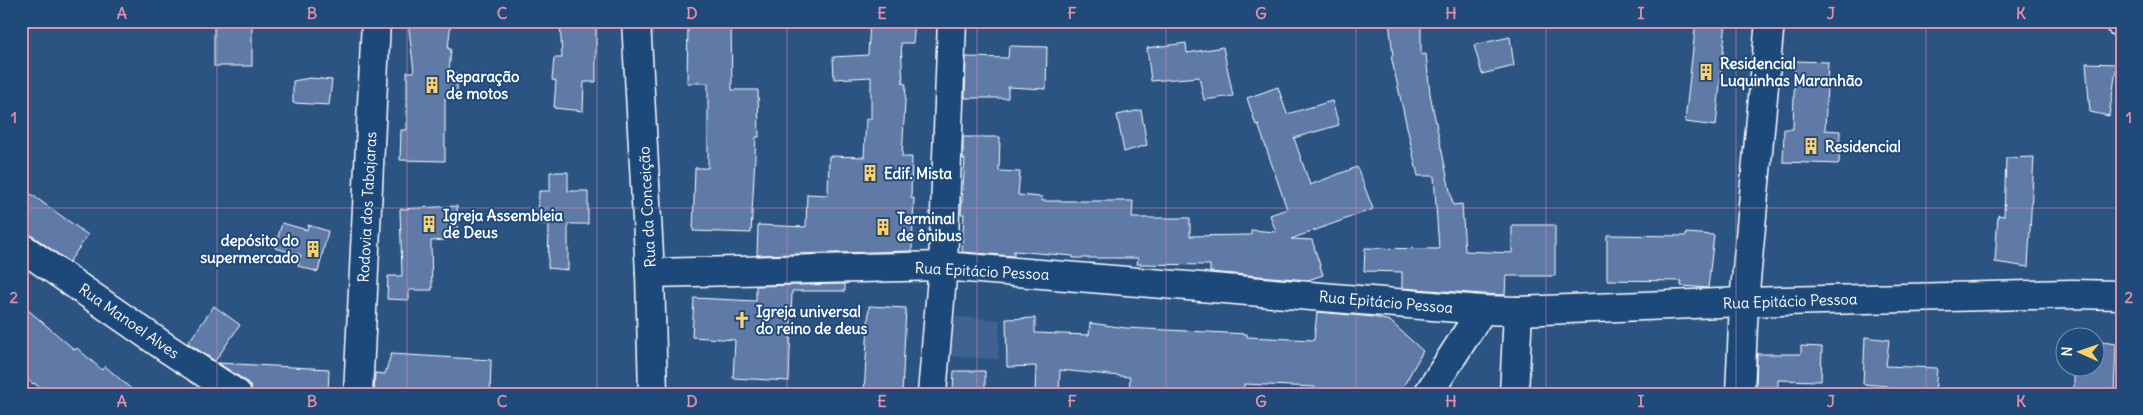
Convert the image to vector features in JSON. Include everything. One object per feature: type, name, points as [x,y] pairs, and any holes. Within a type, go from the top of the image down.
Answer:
[{"type":"street","name":"Rodovia dos Tabajaras","points":[[358,394],[376,21]]},
{"type":"street","name":"Rua da Conceição","points":[[636,21],[650,273],[654,394]]},
{"type":"street","points":[[932,394],[943,266],[952,21]]},
{"type":"street","points":[[1740,394],[1744,302],[1770,21]]},
{"type":"street","name":"Rua Manoel Alves","points":[[21,247],[168,349],[237,394]]},
{"type":"street","name":"Rua Epitácio Pessoa","points":[[650,273],[943,266],[1482,310],[1518,311],[1744,302],[2072,294],[2122,296]]},
{"type":"street","points":[[1428,394],[1482,310]]},
{"type":"street","points":[[1514,394],[1518,311]]},
{"type":"shaded area","points":[[947,316],[1000,320],[998,359],[947,356]]},
{"type":"building","points":[[214,21],[252,21],[252,66],[214,66]]},
{"type":"building","points":[[408,21],[451,21],[448,49],[451,49],[449,72],[457,73],[457,98],[445,98],[445,161],[400,160],[401,130],[407,130],[407,72],[414,72]]},
{"type":"building","points":[[560,21],[596,21],[596,82],[584,82],[583,111],[554,108],[556,81],[552,80],[554,58],[562,58]]},
{"type":"building","points":[[688,21],[731,21],[732,90],[758,90],[759,137],[756,137],[751,233],[693,231],[695,168],[708,168],[708,83],[687,83]]},
{"type":"building","points":[[870,21],[915,21],[913,43],[901,43],[903,84],[906,84],[902,157],[912,157],[911,198],[914,198],[912,251],[757,255],[758,225],[806,227],[807,194],[828,195],[829,156],[864,157],[866,119],[871,119],[871,77],[834,79],[833,57],[868,55]]},
{"type":"building","points":[[1389,21],[1421,21],[1421,55],[1426,54],[1430,94],[1453,205],[1462,204],[1465,251],[1512,253],[1512,225],[1555,225],[1555,276],[1506,276],[1505,295],[1402,288],[1402,272],[1364,271],[1365,248],[1439,249],[1434,176],[1418,176],[1391,56],[1393,56]]},
{"type":"building","name":"Residencial Luquinhas Maranhão","points":[[1696,21],[1726,21],[1716,126],[1685,122]]},
{"type":"building","points":[[1510,37],[1514,66],[1482,74],[1474,45]]},
{"type":"building","points":[[1186,43],[1187,53],[1223,47],[1233,96],[1204,100],[1199,77],[1151,81],[1147,48]]},
{"type":"building","points":[[1009,46],[1047,47],[1046,89],[1008,87],[1008,98],[965,98],[966,57],[1008,58]]},
{"type":"building","points":[[1795,61],[1828,62],[1825,130],[1840,131],[1839,164],[1783,162],[1784,129],[1793,129]]},
{"type":"building","points":[[2086,63],[2117,64],[2109,116],[2090,112]]},
{"type":"building","points":[[310,78],[332,80],[329,105],[293,103],[293,81]]},
{"type":"building","points":[[1278,87],[1287,114],[1332,101],[1339,125],[1294,138],[1310,185],[1357,167],[1373,209],[1291,239],[1312,240],[1323,275],[1308,280],[1210,272],[1210,265],[1137,264],[1138,258],[1073,258],[1073,256],[1014,251],[1014,256],[962,252],[964,214],[961,214],[965,159],[963,159],[963,137],[1000,137],[999,171],[1020,172],[1018,195],[1042,197],[1042,201],[1133,201],[1132,218],[1190,218],[1190,236],[1251,235],[1251,230],[1276,232],[1270,215],[1287,209],[1258,124],[1256,125],[1247,98]]},
{"type":"building","points":[[1141,110],[1147,145],[1124,152],[1117,115]]},
{"type":"building","points":[[2034,157],[2028,267],[1995,262],[1998,215],[2004,216],[2006,158]]},
{"type":"building","points":[[550,172],[568,172],[568,191],[588,191],[588,224],[568,224],[568,270],[548,268],[549,224],[538,224],[539,191],[550,191]]},
{"type":"building","points":[[21,187],[88,235],[69,262],[30,234],[21,232]]},
{"type":"building","points":[[457,206],[458,239],[431,241],[432,290],[409,290],[409,300],[387,299],[388,276],[402,276],[400,209]]},
{"type":"building","points":[[282,223],[307,230],[308,225],[328,231],[318,272],[298,266],[301,255],[275,248]]},
{"type":"building","points":[[1686,233],[1714,235],[1708,288],[1681,286],[1681,281],[1607,280],[1607,235],[1686,236]]},
{"type":"building","points":[[845,284],[845,291],[792,291],[789,381],[733,378],[735,340],[692,337],[694,298],[756,301],[756,286]]},
{"type":"building","points":[[21,304],[75,350],[77,348],[102,370],[105,366],[137,394],[48,394],[33,384],[21,374]]},
{"type":"building","points":[[214,306],[240,325],[215,361],[188,343]]},
{"type":"building","points":[[869,306],[906,308],[902,394],[864,394]]},
{"type":"building","points":[[1317,312],[1374,317],[1390,321],[1423,351],[1399,394],[1313,394],[1315,387],[1244,384],[1244,394],[1129,394],[1130,377],[1060,370],[1059,394],[1035,394],[1036,366],[1007,367],[1006,319],[1035,318],[1035,333],[1089,335],[1090,323],[1126,328],[1247,334],[1247,337],[1314,340]]},
{"type":"building","points":[[1865,337],[1889,340],[1886,366],[1937,368],[1935,394],[1888,394],[1887,386],[1863,384]]},
{"type":"building","points":[[2106,342],[2116,344],[2114,394],[2074,394],[2074,378],[2106,378]]},
{"type":"building","points":[[1801,346],[1822,347],[1821,381],[1778,380],[1778,387],[1756,387],[1757,354],[1801,354]]},
{"type":"building","points":[[391,354],[491,360],[490,394],[374,394],[375,373],[385,374]]},
{"type":"building","points":[[218,363],[329,369],[328,394],[252,394],[251,387],[246,381]]},
{"type":"building","points":[[954,371],[985,371],[985,392],[953,392]]},
{"type":"place","name":"Residencial Luquinhas Maranhão","points":[[1706,72]]},
{"type":"place","name":"Reparação de motos","points":[[432,85]]},
{"type":"place","name":"Residencial","points":[[1811,146]]},
{"type":"place","name":"Edif. Mista","points":[[870,173]]},
{"type":"place","name":"Igreja Assembleia de Deus","points":[[429,224]]},
{"type":"place","name":"Terminal de ônibus","points":[[883,227]]},
{"type":"place","name":"depósito do supermercado","points":[[313,249]]},
{"type":"place","name":"Igreja universal do reino de deus","points":[[742,320]]}]
